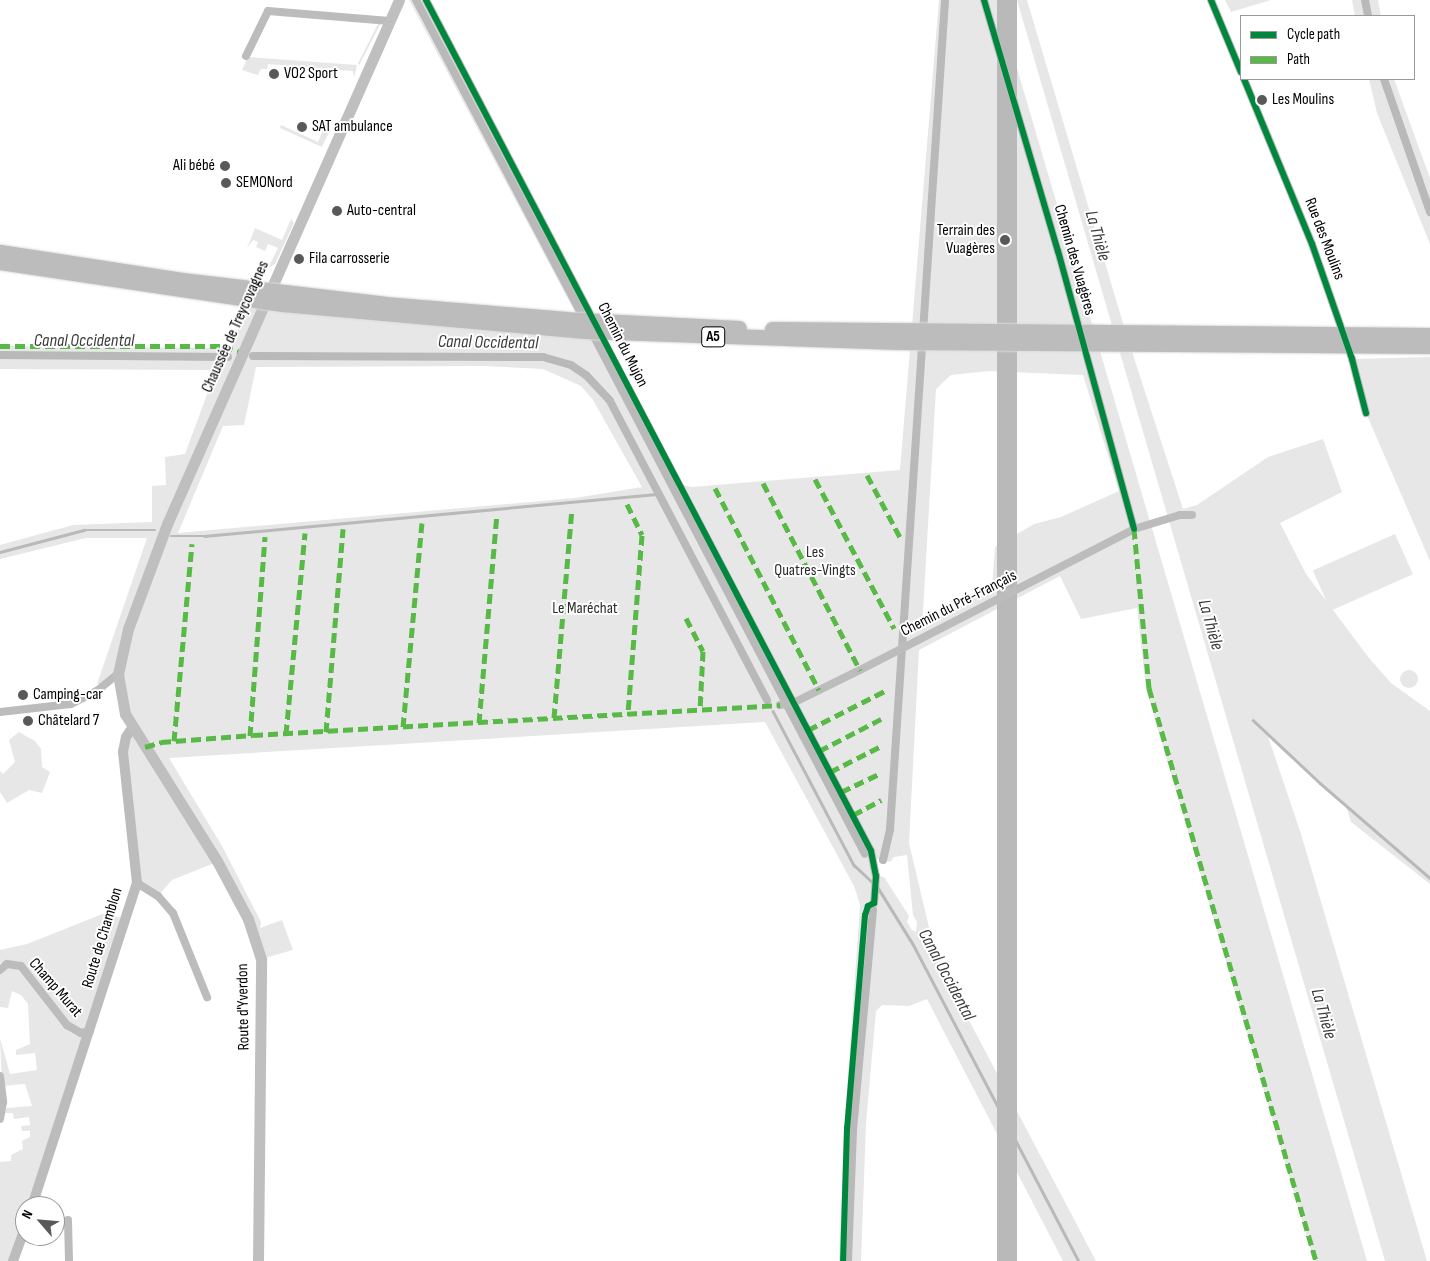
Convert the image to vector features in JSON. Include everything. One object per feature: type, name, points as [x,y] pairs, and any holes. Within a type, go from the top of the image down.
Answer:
[{"type":"highway","name":"A5","points":[[0,252],[290,294],[618,322],[906,332],[1430,335]]},
{"type":"highway","name":"A5","points":[[0,262],[282,304],[450,321],[632,334],[889,342],[1430,346]]},
{"type":"main road","name":"Chaussée de Treycovagnes","points":[[118,674],[128,629],[167,524],[399,0]]},
{"type":"main road","points":[[118,674],[121,701],[132,728]]},
{"type":"main road","name":"Route d'Yverdon","points":[[132,728],[178,794],[217,862],[248,919],[261,959],[258,1261]]},
{"type":"street","name":"Chemin du Mujon","points":[[426,0],[795,702],[875,866],[874,904]]},
{"type":"street","name":"Chemin des Vuagères","points":[[984,0],[1136,528]]},
{"type":"street","points":[[1211,0],[1240,70]]},
{"type":"street","points":[[246,56],[264,14],[268,10],[390,21]]},
{"type":"street","name":"Rue des Moulins","points":[[1244,80],[1312,244],[1352,359],[1366,413]]},
{"type":"street","name":"Chemin du Pré-Français","points":[[780,705],[795,702],[1136,528],[1180,515],[1192,515]]},
{"type":"street","points":[[0,712],[72,704],[98,690],[118,674]]},
{"type":"street","name":"Route de Chamblon","points":[[35,1196],[137,883],[123,752],[126,737],[132,728]]},
{"type":"street","points":[[137,883],[158,896],[173,913],[207,997]]},
{"type":"street","name":"Champ Murat","points":[[0,970],[7,964],[21,966],[67,1024],[81,1033],[90,1031]]},
{"type":"street","points":[[0,1076],[3,1102],[0,1119]]},
{"type":"street","points":[[68,1220],[69,1261]]},
{"type":"street","points":[[13,1261],[18,1246]]},
{"type":"green space","points":[[409,0],[426,0],[683,485],[692,487],[900,470],[939,0],[997,0],[1367,1261],[1314,1261],[1146,689],[1137,608],[1081,619],[1060,576],[919,650],[909,843],[931,936],[943,971],[1096,1261],[1063,1261],[927,999],[909,1006],[882,1005],[876,1011],[866,1123],[861,1261],[839,1261],[844,1132],[860,905],[854,886],[765,722],[169,758],[222,846],[261,922],[260,928],[282,920],[293,950],[261,959],[217,862],[172,880],[158,896],[137,883],[123,752],[132,728],[118,674],[104,685],[97,684],[147,538],[86,538],[0,559],[0,545],[73,525],[152,522],[152,486],[166,485],[165,457],[185,454],[216,370],[0,369],[0,346],[231,348],[247,307],[585,331]],"holes":[[[483,366],[543,369],[581,386],[593,400],[642,487],[575,498],[178,533],[223,426],[244,425],[256,367]],[[989,371],[1083,375],[1119,491],[1061,517],[1034,524],[995,547],[992,588],[922,628],[936,389],[951,375]],[[907,855],[913,915],[917,922],[916,932],[912,930],[907,922],[909,916],[884,877],[876,875],[873,858],[890,862],[894,857]]]},
{"type":"green space","points":[[1017,0],[1027,0],[1125,330],[1183,509],[1197,505],[1268,457],[1323,439],[1342,492],[1280,523],[1306,574],[1369,658],[1391,683],[1430,711],[1430,884],[1351,822],[1346,806],[1268,736],[1301,834],[1427,1261],[1385,1261]]},
{"type":"green space","points":[[1225,0],[1271,0],[1231,12]]},
{"type":"green space","points":[[1352,0],[1378,0],[1381,15],[1355,15]]},
{"type":"green space","points":[[379,22],[381,23],[359,65],[358,64]]},
{"type":"green space","points":[[248,57],[357,65],[354,78],[353,71],[268,64],[267,69],[261,69],[258,75],[242,70]]},
{"type":"green space","points":[[1369,80],[1394,80],[1430,178],[1430,244],[1377,113]]},
{"type":"green space","points":[[281,125],[318,142],[323,130],[329,132],[322,147],[280,128]]},
{"type":"green space","points":[[291,219],[294,223],[275,264],[268,268],[278,248],[268,244],[265,251],[256,247],[258,242],[253,240],[247,248],[255,228],[282,240]]},
{"type":"green space","points":[[1430,357],[1430,561],[1366,413],[1352,359]]},
{"type":"green space","points":[[1395,534],[1413,574],[1331,611],[1313,571]]},
{"type":"green space","points":[[1409,670],[1415,673],[1418,679],[1415,685],[1409,688],[1403,685],[1400,679],[1403,673]]},
{"type":"green space","points":[[19,732],[35,741],[41,749],[42,767],[50,772],[42,793],[29,790],[7,803],[0,792],[0,771],[3,774],[15,762],[9,740]]},
{"type":"green space","points":[[105,913],[127,920],[35,1196],[15,1196],[15,1246],[18,1246],[13,1261],[0,1261],[0,1162],[11,1161],[11,1155],[23,1149],[22,1141],[30,1137],[30,1131],[22,1131],[21,1126],[30,1125],[29,1117],[14,1119],[13,1113],[5,1113],[6,1108],[32,1106],[25,1084],[2,1086],[0,1038],[10,1074],[37,1070],[35,1053],[16,1055],[16,1050],[30,1044],[28,1004],[21,995],[12,991],[8,1008],[0,1007],[0,970],[6,963],[0,963],[0,950],[27,944]]},
{"type":"shaded area","points":[[997,0],[1017,0],[1017,1261],[997,1261]]},
{"type":"waterway","points":[[416,0],[585,321]]},
{"type":"waterway","points":[[883,860],[890,829],[945,0]]},
{"type":"waterway","points":[[1365,0],[1368,15]]},
{"type":"waterway","points":[[1384,80],[1430,212]]},
{"type":"waterway","points":[[591,331],[865,854]]},
{"type":"waterway","name":"Canal Occidental","points":[[0,355],[228,357]]},
{"type":"waterway","name":"Canal Occidental","points":[[253,356],[543,357],[571,365],[586,375],[610,401],[767,700]]},
{"type":"waterway","points":[[171,536],[204,536],[659,494]]},
{"type":"waterway","points":[[0,552],[84,530],[155,530]]},
{"type":"waterway","name":"Canal Occidental","points":[[773,711],[854,865],[873,883]]},
{"type":"waterway","points":[[1253,720],[1320,783],[1430,878]]},
{"type":"waterway","name":"Canal Occidental","points":[[877,886],[913,944],[1079,1261]]},
{"type":"waterway","points":[[848,1261],[853,1130],[873,910]]},
{"type":"marked path","points":[[0,346],[223,346],[238,351]]},
{"type":"marked path","points":[[867,475],[901,539]]},
{"type":"marked path","points":[[815,479],[894,628]]},
{"type":"marked path","points":[[763,483],[860,670]]},
{"type":"marked path","points":[[715,488],[819,690]]},
{"type":"marked path","points":[[627,504],[642,535],[628,713]]},
{"type":"marked path","points":[[554,718],[572,509]]},
{"type":"marked path","points":[[479,723],[497,515]]},
{"type":"marked path","points":[[403,727],[422,523]]},
{"type":"marked path","points":[[326,732],[343,529]]},
{"type":"marked path","points":[[1134,529],[1149,688],[1316,1261]]},
{"type":"marked path","points":[[286,734],[305,533]]},
{"type":"marked path","points":[[250,736],[265,537]]},
{"type":"marked path","points":[[174,741],[192,544]]},
{"type":"marked path","points":[[686,618],[703,651],[700,710]]},
{"type":"marked path","points":[[808,730],[885,691]]},
{"type":"marked path","points":[[145,747],[161,742],[253,735],[780,705]]},
{"type":"marked path","points":[[819,751],[881,719]]},
{"type":"marked path","points":[[830,772],[883,745]]},
{"type":"marked path","points":[[841,792],[881,773]]},
{"type":"marked path","points":[[853,815],[881,800]]},
{"type":"cycle path","points":[[426,0],[871,851],[876,876],[874,903],[868,906],[865,915],[847,1128],[843,1261]]},
{"type":"cycle path","points":[[984,0],[1058,251],[1134,529]]},
{"type":"cycle path","points":[[1211,0],[1240,70]]},
{"type":"cycle path","points":[[1244,80],[1312,244],[1352,359],[1366,413]]},
{"type":"place","name":"VO2 Sport","points":[[274,74]]},
{"type":"place","name":"Les Moulins","points":[[1262,100]]},
{"type":"place","name":"SAT ambulance","points":[[302,127]]},
{"type":"place","name":"Ali bébé","points":[[225,166]]},
{"type":"place","name":"SEMONord","points":[[226,183]]},
{"type":"place","name":"Auto-central","points":[[337,211]]},
{"type":"place","name":"Terrain des Vuagères","points":[[1005,240]]},
{"type":"place","name":"Fila carrosserie","points":[[299,259]]},
{"type":"place","name":"Camping-car","points":[[23,695]]},
{"type":"place","name":"Châtelard 7","points":[[28,721]]},
{"type":"water label","name":"La Thièle","points":[[1097,236]]},
{"type":"water label","name":"La Thièle","points":[[1210,625]]},
{"type":"water label","name":"La Thièle","points":[[1323,1014]]},
{"type":"park label","name":"Les Quatres-Vingts","points":[[815,562]]},
{"type":"park label","name":"Le Maréchat","points":[[585,609]]}]
